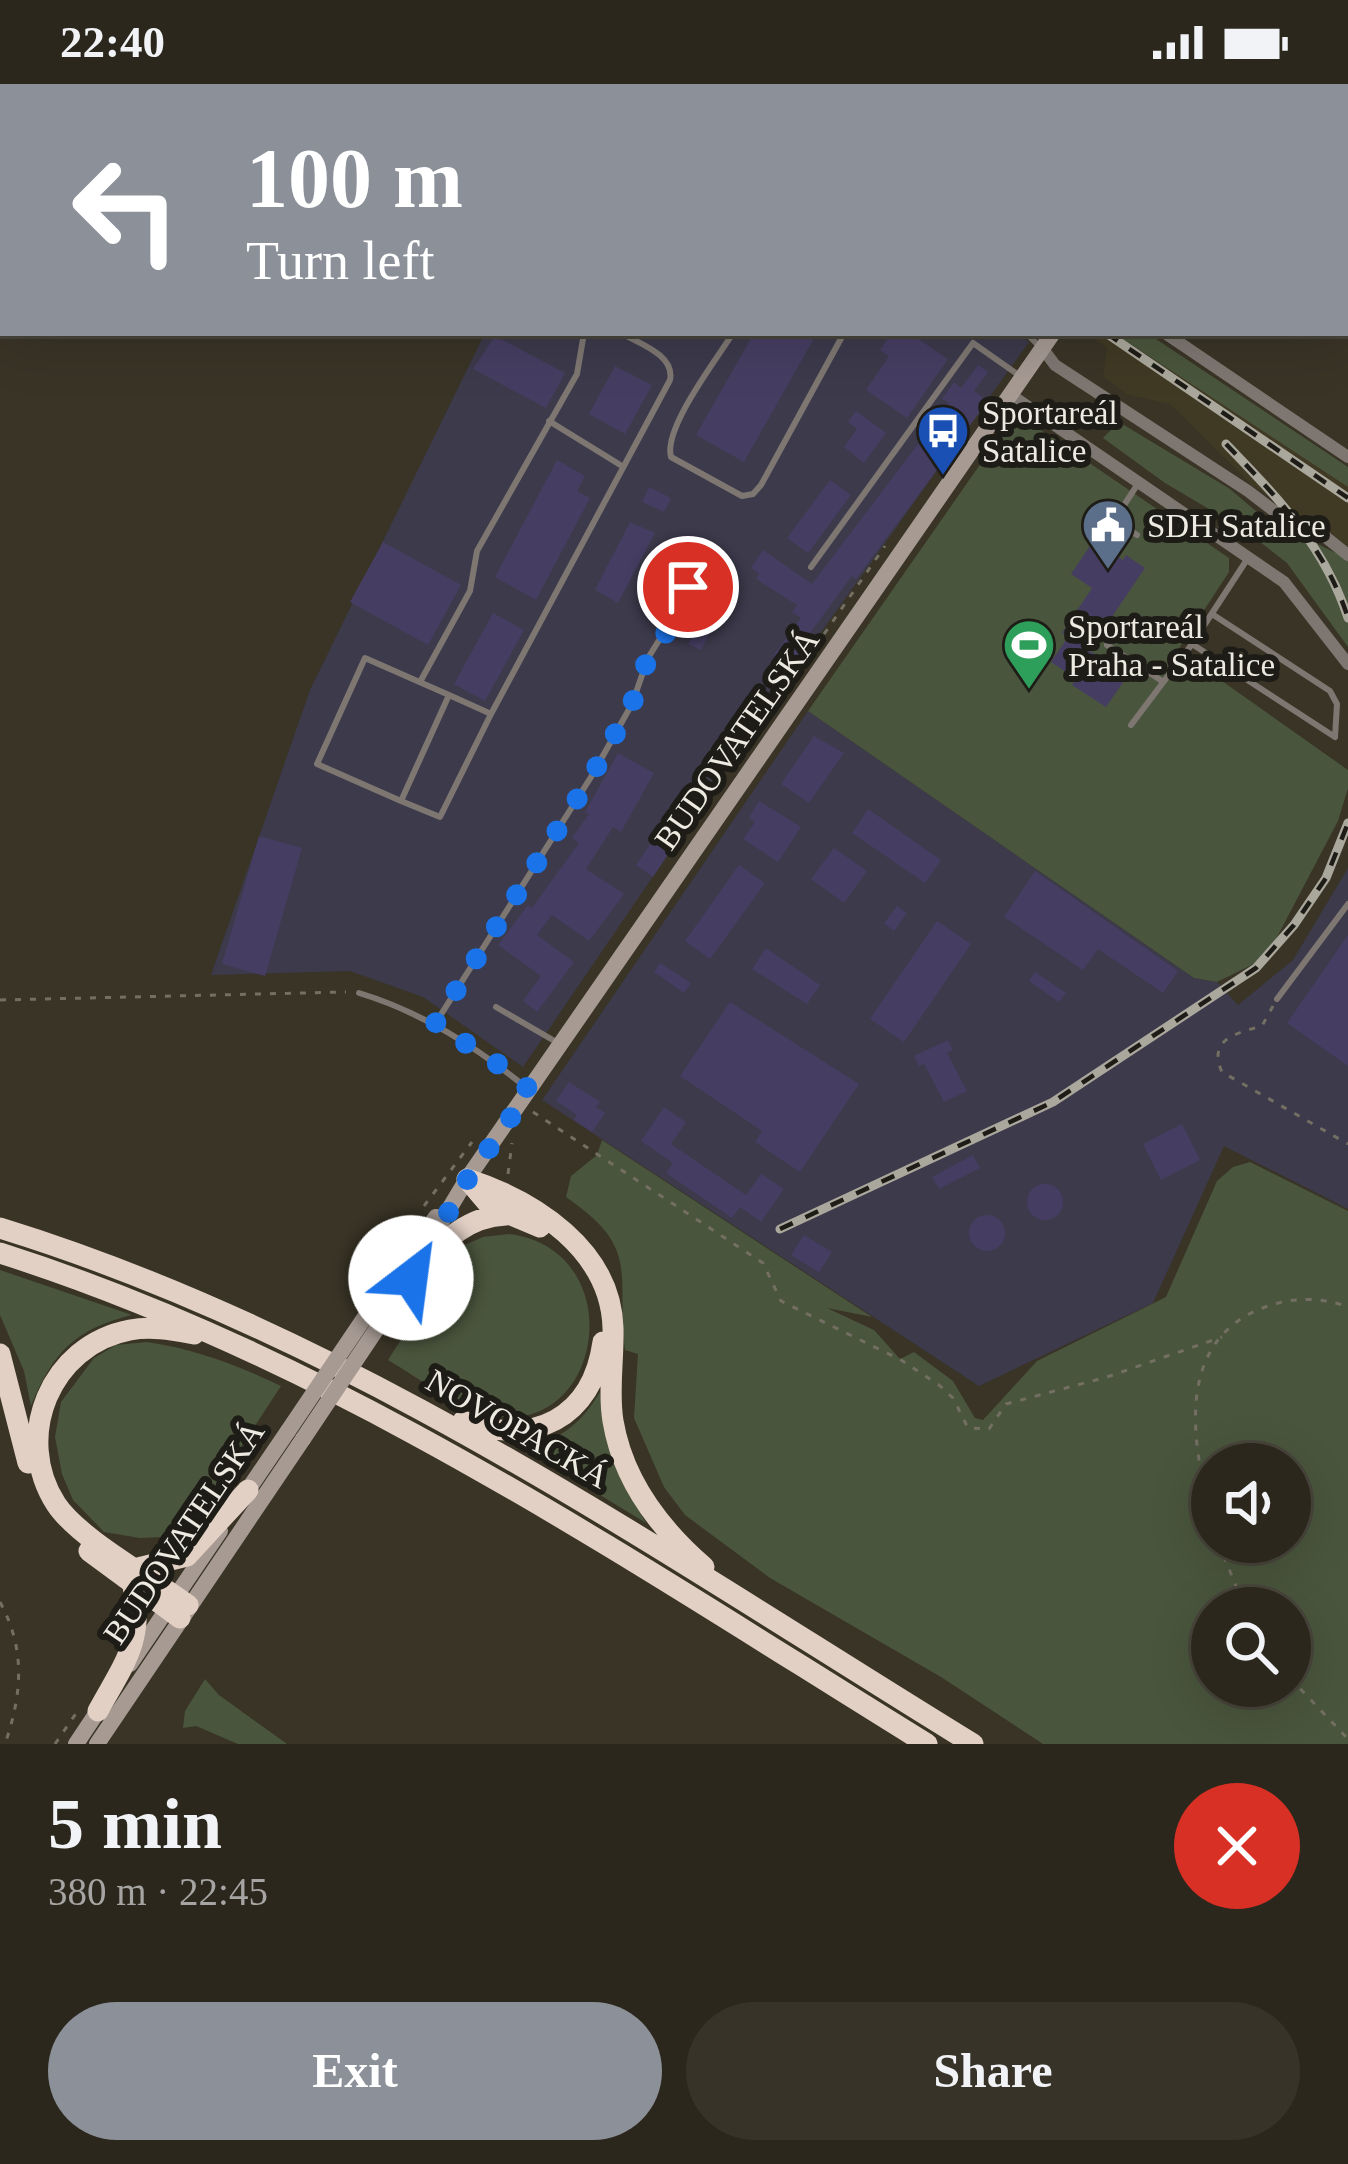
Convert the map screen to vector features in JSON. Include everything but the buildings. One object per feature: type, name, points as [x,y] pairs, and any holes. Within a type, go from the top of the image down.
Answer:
[{"type":"highway","points":[[409,1401],[481,1428],[512,1433],[554,1422],[574,1407],[589,1385],[604,1336],[602,1307],[580,1261],[556,1237],[490,1206],[467,1180]]},
{"type":"highway","points":[[467,1180],[498,1191],[572,1237],[598,1271],[611,1308],[614,1424],[628,1471],[674,1540],[749,1606]]},
{"type":"highway","points":[[411,1278],[458,1229],[480,1218],[507,1215]]},
{"type":"highway","name":"NOVOPACKÁ","points":[[0,1228],[186,1294],[409,1401],[973,1744]]},
{"type":"highway","name":"NOVOPACKÁ","points":[[0,1253],[98,1286],[242,1345],[362,1403],[927,1744]]},
{"type":"highway","points":[[89,1709],[135,1640],[135,1577],[74,1525],[52,1497],[37,1444],[49,1391],[84,1350],[131,1330],[161,1328],[242,1345]]},
{"type":"highway","points":[[0,1354],[31,1473],[44,1504],[72,1536],[178,1607]]},
{"type":"highway","points":[[135,1577],[195,1551],[248,1490]]},
{"type":"street","points":[[1170,336],[1348,457]]},
{"type":"street","name":"BUDOVATELSKÁ","points":[[76,1744],[89,1709],[178,1607],[375,1318],[422,1234],[467,1180],[1048,341]]},
{"type":"street","points":[[1048,341],[1055,365],[1291,524],[1318,531],[1348,555]]},
{"type":"street","points":[[1011,394],[1285,582],[1348,664]]},
{"type":"street","name":"BUDOVATELSKÁ","points":[[375,1318],[411,1278],[467,1180]]},
{"type":"street","name":"BUDOVATELSKÁ","points":[[97,1744],[248,1490],[295,1435]]},
{"type":"lane","points":[[420,682],[470,591],[477,551],[577,374],[583,336]]},
{"type":"lane","points":[[491,714],[365,658],[317,764],[440,818],[670,380],[667,361],[627,336]]},
{"type":"lane","points":[[731,336],[677,422],[668,446],[671,457],[742,496],[753,494],[760,485],[842,336]]},
{"type":"lane","points":[[811,567],[973,343],[1023,378]]},
{"type":"lane","points":[[549,421],[623,467]]},
{"type":"lane","points":[[1099,544],[1139,482]]},
{"type":"lane","points":[[1114,520],[1137,535]]},
{"type":"lane","points":[[1131,725],[1250,555]]},
{"type":"lane","points":[[435,1024],[512,908],[601,759],[632,704],[648,658],[681,604],[696,562]]},
{"type":"lane","points":[[1192,644],[1335,737],[1336,704],[1330,691],[1213,614]]},
{"type":"lane","points":[[1107,645],[1162,681]]},
{"type":"lane","points":[[401,801],[448,695]]},
{"type":"lane","points":[[1277,999],[1348,904]]},
{"type":"lane","points":[[359,993],[435,1024],[530,1090]]},
{"type":"lane","points":[[496,1007],[561,1045]]},
{"type":"path","points":[[0,1000],[328,990],[359,993]]},
{"type":"path","points":[[1277,999],[1262,1026],[1229,1036],[1217,1048],[1222,1072],[1348,1144]]},
{"type":"path","points":[[523,1124],[531,1111],[763,1263],[781,1301],[901,1360],[939,1385],[953,1398],[968,1428],[989,1429],[1006,1404],[1107,1377],[1222,1337]]},
{"type":"path","points":[[511,1181],[506,1169],[515,1136]]},
{"type":"path","points":[[419,1214],[471,1143]]},
{"type":"path","points":[[1196,1443],[1195,1393],[1204,1363],[1240,1318],[1270,1305],[1309,1298],[1348,1307]]},
{"type":"path","points":[[0,1602],[14,1636],[20,1675],[4,1744]]},
{"type":"path","points":[[1311,1700],[1348,1739]]},
{"type":"path","points":[[55,1744],[89,1709]]},
{"type":"shaded area","points":[[484,336],[1021,336],[1029,342],[787,680],[523,1067],[423,997],[350,971],[211,975],[310,690]]},
{"type":"shaded area","points":[[1090,336],[1129,336],[1348,485],[1348,549],[1253,486],[1170,404],[1126,394],[1103,376],[1107,348]]},
{"type":"shaded area","points":[[808,711],[1194,978],[1217,982],[1238,1005],[1293,960],[1348,868],[1348,1209],[1224,1146],[1153,1303],[979,1386],[542,1100]]},
{"type":"green space","points":[[1119,336],[1152,336],[1348,467],[1348,487]]},
{"type":"green space","name":"Sportareál Praha - Satalice","points":[[1016,413],[1229,558],[1229,572],[1178,650],[1348,770],[1338,821],[1266,958],[1217,982],[1194,978],[808,711]]},
{"type":"green space","points":[[1119,422],[1230,489],[1263,517],[1348,559],[1348,647],[1287,563],[1103,438]]},
{"type":"green space","points":[[602,1140],[872,1317],[827,1308],[874,1330],[900,1359],[914,1352],[953,1381],[975,1418],[983,1420],[1037,1361],[1166,1297],[1217,1181],[1233,1167],[1250,1162],[1348,1211],[1348,1744],[1043,1744],[941,1677],[770,1578],[685,1515],[664,1487],[634,1418],[638,1354],[625,1350],[620,1263],[606,1232],[566,1197],[571,1176],[597,1155]]},
{"type":"green space","points":[[509,1234],[548,1247],[573,1271],[587,1303],[589,1337],[580,1370],[561,1397],[532,1414],[494,1416],[454,1401],[388,1360],[460,1247],[483,1237]]},
{"type":"green space","points":[[0,1270],[132,1315],[95,1328],[68,1345],[48,1371],[31,1406],[24,1371],[0,1315]]},
{"type":"green space","points":[[147,1342],[216,1359],[281,1386],[201,1508],[163,1537],[140,1538],[104,1532],[73,1500],[55,1437],[61,1402],[94,1358],[116,1345]]},
{"type":"green space","points":[[600,1392],[616,1460],[646,1523],[518,1445],[556,1437],[585,1414]]},
{"type":"green space","points":[[205,1679],[219,1695],[287,1744],[238,1744],[196,1726],[183,1728],[185,1711]]},
{"type":"railway","points":[[1110,336],[1348,498]]},
{"type":"railway","points":[[1226,444],[1313,545],[1348,618]]},
{"type":"railway","points":[[780,1229],[1053,1102],[1256,968],[1326,878],[1348,823]]},
{"type":"place","name":"Sportareál Satalice","points":[[943,477]]},
{"type":"place","name":"SDH Satalice","points":[[1108,571]]},
{"type":"place","name":"Sportareál Praha - Satalice","points":[[1029,691]]},
{"type":"route","points":[[411,1278],[467,1180],[530,1090],[435,1024],[591,777],[688,587]]}]
